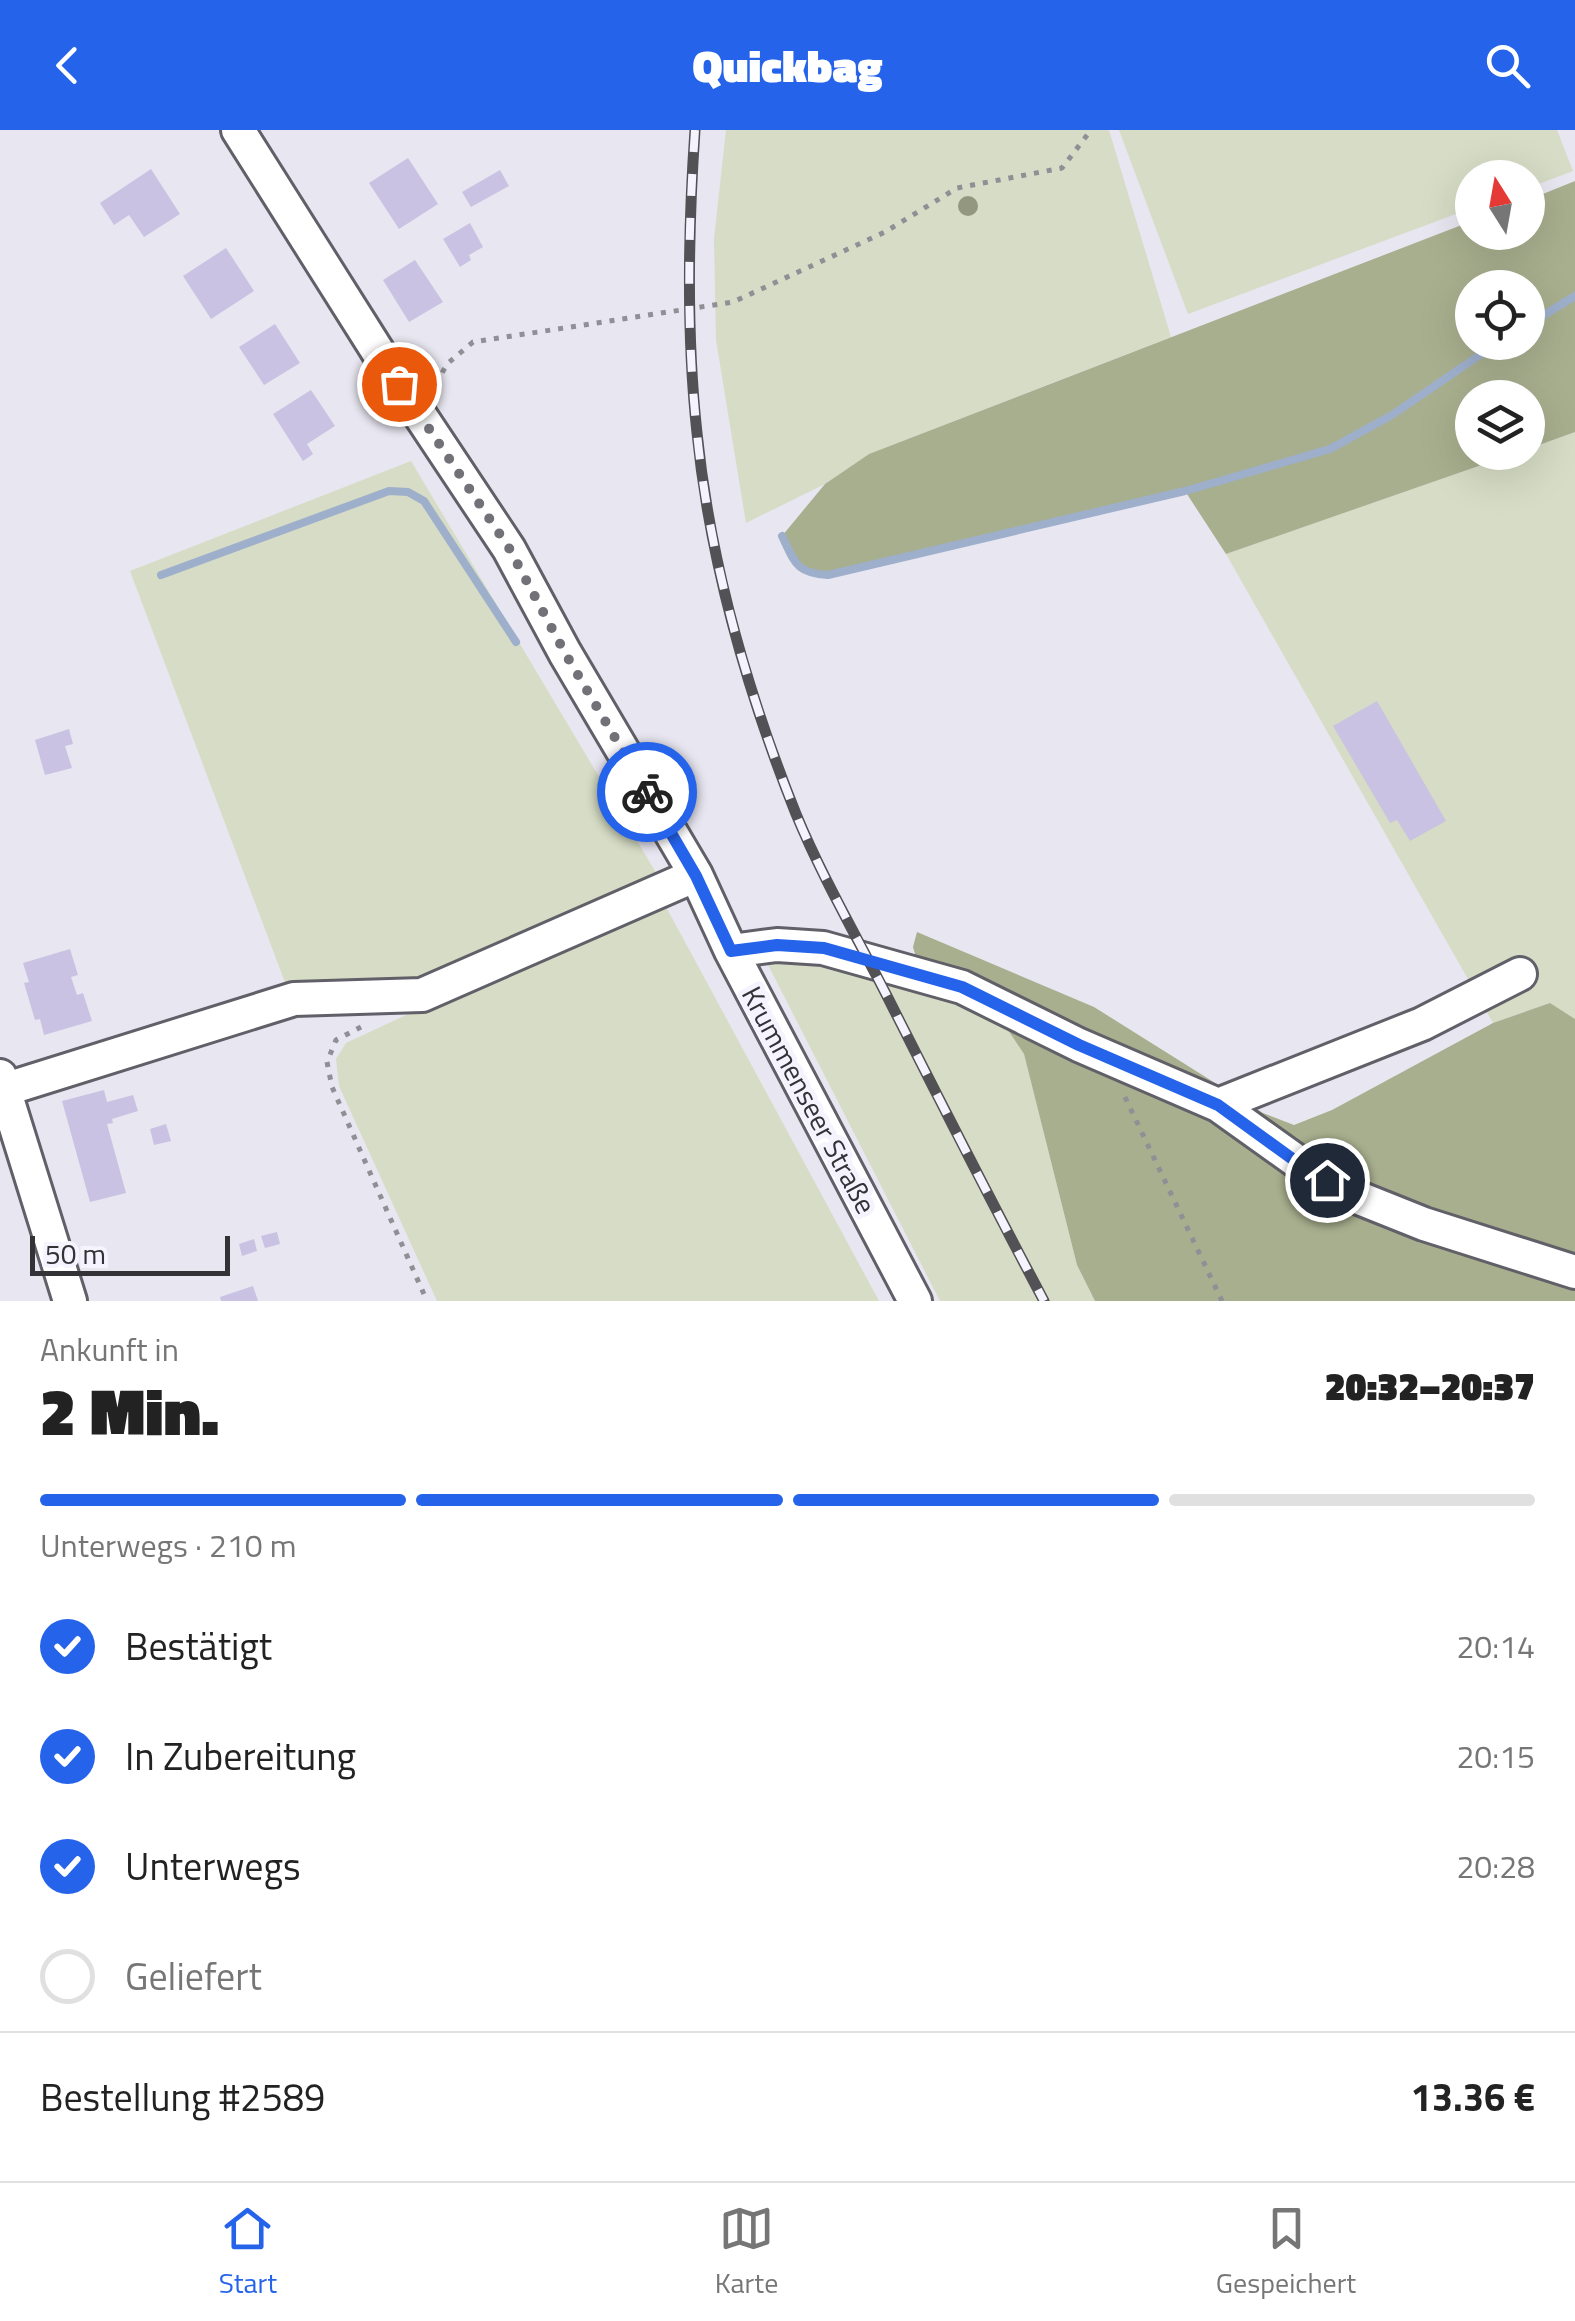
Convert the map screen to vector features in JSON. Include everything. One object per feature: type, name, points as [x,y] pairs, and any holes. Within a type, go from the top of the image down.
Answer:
[{"type":"street","name":"Krummenseer Straße","points":[[238,130],[509,548],[565,653],[696,876],[731,951],[915,1301]]},
{"type":"street","points":[[70,1301],[1,1085],[294,999],[422,996],[696,876]]},
{"type":"street","points":[[731,951],[777,945],[824,948],[962,987],[1107,1058],[1218,1105],[1294,1160],[1359,1198],[1424,1224],[1575,1272]]},
{"type":"street","points":[[1218,1105],[1422,1024],[1520,974]]},
{"type":"path","points":[[419,413],[448,364],[472,342],[733,302],[884,232],[957,188],[1062,168],[1091,130]]},
{"type":"path","points":[[370,1022],[336,1040],[327,1062],[329,1075],[427,1301]]},
{"type":"path","points":[[1107,1058],[1222,1301]]},
{"type":"green space","points":[[726,130],[1109,130],[1171,337],[869,454],[825,484],[746,523],[716,340],[714,239]]},
{"type":"green space","points":[[1119,130],[1557,130],[1573,171],[1545,182],[1545,160],[1455,160],[1455,214],[1188,314]]},
{"type":"green space","points":[[1575,181],[1575,432],[1545,443],[1545,380],[1455,380],[1455,470],[1467,470],[1226,554],[1185,491],[828,575],[803,569],[782,536],[825,484],[869,454],[1455,228],[1455,250],[1545,250],[1545,193]]},
{"type":"green space","points":[[1575,432],[1575,1019],[1550,1003],[1493,1023],[1226,554],[1467,470],[1545,470],[1545,443]]},
{"type":"green space","points":[[411,461],[661,881],[420,984],[286,985],[130,571]]},
{"type":"green space","points":[[665,905],[879,1301],[437,1301],[339,1086],[336,1059],[346,1043]]},
{"type":"green space","points":[[917,932],[1094,1007],[1263,1113],[1294,1125],[1332,1110],[1493,1023],[1550,1003],[1575,1019],[1575,1301],[1095,1301],[1077,1265],[1024,1054],[1004,1024],[925,990],[913,947]]},
{"type":"green space","points":[[798,954],[957,1002],[1004,1024],[1024,1054],[1077,1265],[1095,1301],[940,1301],[765,959]]},
{"type":"building","points":[[408,158],[438,204],[399,229],[369,183]]},
{"type":"building","points":[[151,169],[180,214],[144,237],[129,215],[114,225],[100,203]]},
{"type":"building","points":[[500,170],[509,186],[471,207],[462,192]]},
{"type":"building","points":[[470,223],[483,247],[469,255],[471,260],[460,267],[443,239]]},
{"type":"building","points":[[226,248],[254,291],[211,319],[183,276]]},
{"type":"building","points":[[415,260],[443,302],[409,322],[383,280]]},
{"type":"building","points":[[275,324],[300,363],[264,385],[239,347]]},
{"type":"building","points":[[311,390],[335,426],[307,444],[313,454],[303,461],[273,414]]},
{"type":"building","points":[[1377,701],[1446,821],[1410,841],[1397,820],[1390,823],[1333,726]]},
{"type":"building","points":[[69,729],[73,744],[65,746],[72,768],[45,775],[35,740]]},
{"type":"building","points":[[70,949],[78,975],[71,977],[77,995],[83,993],[92,1021],[44,1035],[40,1019],[35,1020],[24,983],[29,982],[23,963]]},
{"type":"building","points":[[104,1090],[107,1102],[133,1095],[138,1111],[107,1124],[126,1193],[90,1202],[62,1101]]},
{"type":"building","points":[[166,1124],[171,1141],[154,1145],[150,1129]]},
{"type":"building","points":[[277,1232],[280,1244],[265,1248],[261,1236]]},
{"type":"building","points":[[254,1239],[257,1251],[242,1256],[239,1244]]},
{"type":"building","points":[[253,1286],[258,1301],[221,1301],[220,1297]]},
{"type":"waterway","points":[[1545,315],[1575,296]]},
{"type":"waterway","points":[[782,536],[798,565],[809,572],[828,575],[1185,491],[1330,449],[1392,415],[1473,360]]},
{"type":"waterway","points":[[161,575],[389,491],[408,492],[424,501],[516,642]]},
{"type":"railway","points":[[695,130],[689,282],[697,433],[721,579],[747,675],[778,768],[817,861],[1044,1301]]},
{"type":"way so far","points":[[399,384],[509,548],[647,792]]},
{"type":"route","points":[[647,792],[696,876],[731,951],[777,945],[824,948],[962,987],[1079,1045],[1218,1105],[1327,1180]]}]
